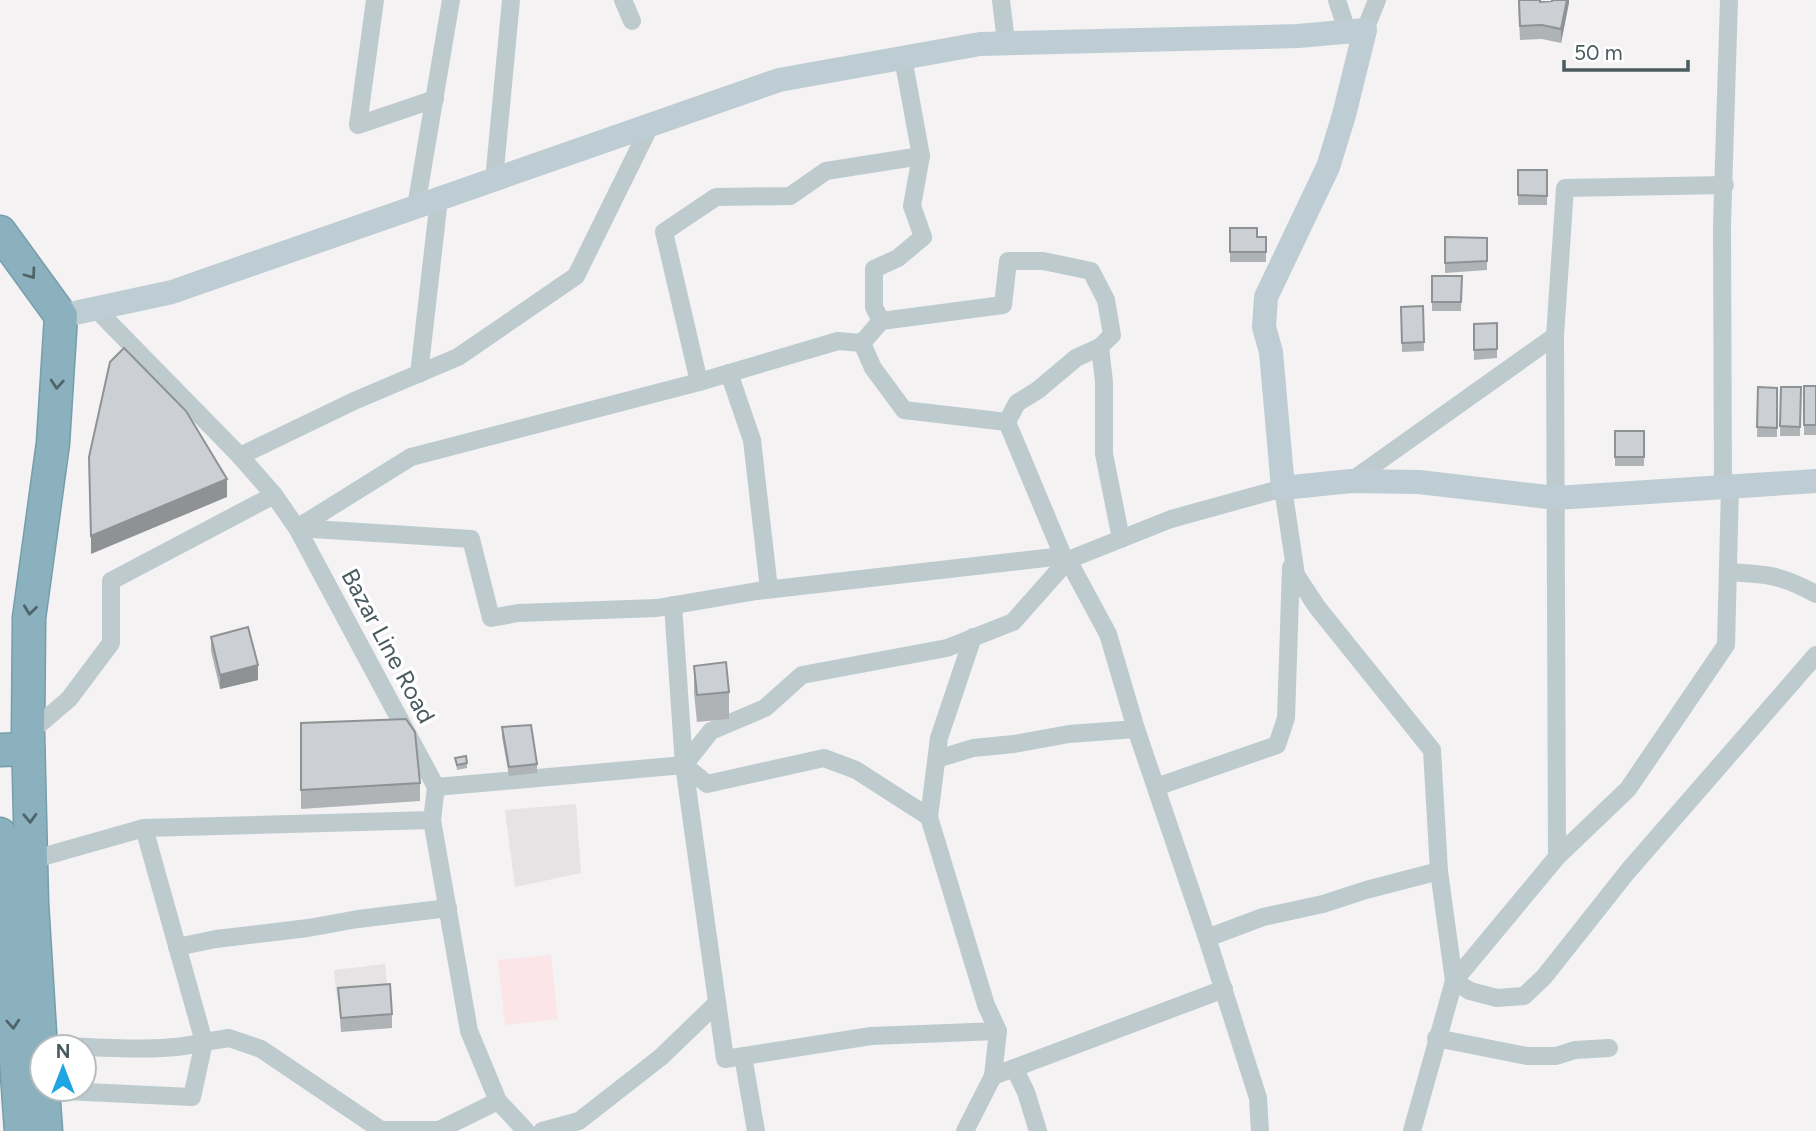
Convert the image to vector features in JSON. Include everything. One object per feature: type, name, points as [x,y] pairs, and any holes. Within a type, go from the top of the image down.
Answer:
[{"type":"highway","points":[[0,232],[61,316],[53,443],[29,618],[19,744],[31,860],[40,1033]]},
{"type":"highway","points":[[0,834],[21,1131]]},
{"type":"highway","points":[[44,1103],[46,1131]]},
{"type":"main road","points":[[61,316],[172,292],[779,80],[980,44],[1298,36],[1356,30],[1344,115],[1328,167],[1266,297],[1264,327],[1271,352],[1283,488],[1350,481],[1419,482],[1556,498],[1816,481]]},
{"type":"street","points":[[375,0],[358,125],[435,99]]},
{"type":"street","points":[[416,207],[451,0]]},
{"type":"street","points":[[494,180],[512,0]]},
{"type":"street","points":[[622,0],[632,21]]},
{"type":"street","points":[[1001,0],[1006,42]]},
{"type":"street","points":[[1337,0],[1356,30],[1377,0]]},
{"type":"street","points":[[1412,1131],[1454,981],[1557,857],[1628,789],[1726,645],[1728,572],[1722,225],[1729,0]]},
{"type":"street","points":[[881,321],[874,307],[874,269],[898,258],[923,237],[912,206],[921,156],[903,58]]},
{"type":"street","points":[[240,456],[355,401],[458,357],[576,276],[650,126]]},
{"type":"street","points":[[699,382],[664,232],[716,197],[790,196],[826,171],[921,156]]},
{"type":"street","points":[[1557,857],[1555,336],[1565,188],[1725,185]]},
{"type":"street","points":[[419,374],[439,199]]},
{"type":"street","points":[[862,343],[881,321],[1003,305],[1008,261],[1043,261],[1091,271],[1106,300],[1112,335],[1100,347],[1076,358],[1038,390],[1017,403],[1007,422]]},
{"type":"street","name":"Bazar Line Road","points":[[96,309],[240,456],[274,495],[297,528],[436,787]]},
{"type":"street","points":[[1350,481],[1555,336]]},
{"type":"street","points":[[297,528],[411,457],[699,382],[838,341],[862,343]]},
{"type":"street","points":[[862,343],[873,368],[904,410],[1007,422]]},
{"type":"street","points":[[1100,347],[1104,382],[1104,454],[1121,539]]},
{"type":"street","points":[[143,381],[148,363]]},
{"type":"street","points":[[729,373],[752,440],[769,589]]},
{"type":"street","points":[[297,528],[471,539],[491,618],[518,613],[657,608],[769,589],[1063,556],[1007,422]]},
{"type":"street","points":[[684,765],[711,731],[765,708],[802,675],[947,648],[1013,622],[1068,560],[1171,519],[1283,488],[1296,575],[1317,607],[1432,750],[1439,871],[1454,981]]},
{"type":"street","points":[[19,744],[69,699],[111,643],[111,581],[274,495]]},
{"type":"street","points":[[1156,788],[1277,745],[1286,718],[1292,546]]},
{"type":"street","points":[[1068,560],[1108,634],[1136,729],[1208,937],[1258,1098],[1259,1131]]},
{"type":"street","points":[[1728,572],[1770,574],[1816,594]]},
{"type":"street","points":[[673,605],[684,765],[725,1059],[871,1035],[998,1031]]},
{"type":"street","points":[[965,1131],[993,1076],[998,1031],[986,1004],[929,817],[939,738],[973,637]]},
{"type":"street","points":[[1454,981],[1470,991],[1497,998],[1524,996],[1544,977],[1628,870],[1816,655]]},
{"type":"street","points":[[937,759],[973,748],[1069,734],[1136,729]]},
{"type":"street","points":[[519,1131],[498,1101],[469,1031],[432,820],[436,787],[684,765],[707,784],[824,758],[856,770],[929,817]]},
{"type":"street","points":[[31,860],[144,828],[432,820]]},
{"type":"street","points":[[98,1081],[192,1097],[204,1042],[144,828]]},
{"type":"street","points":[[1208,937],[1263,917],[1323,904],[1439,871]]},
{"type":"street","points":[[177,947],[216,939],[448,908]]},
{"type":"street","points":[[993,1076],[1224,989]]},
{"type":"street","points":[[542,1131],[579,1121],[661,1056],[717,1003]]},
{"type":"street","points":[[98,1060],[158,1047],[188,1046],[229,1038],[261,1049],[362,1126],[381,1130],[439,1130],[498,1101]]},
{"type":"street","points":[[1436,1038],[1527,1056],[1556,1056],[1575,1050],[1609,1048]]},
{"type":"street","points":[[743,1056],[757,1131]]},
{"type":"street","points":[[1014,1068],[1026,1092],[1038,1131]]},
{"type":"street","points":[[498,1101],[526,1131]]},
{"type":"shaded area","points":[[576,804],[581,873],[515,887],[505,810]]},
{"type":"shaded area","points":[[551,955],[558,1019],[505,1025],[498,960]]},
{"type":"shaded area","points":[[385,964],[388,993],[337,999],[334,970]]},
{"type":"building","points":[[1519,0],[1567,0],[1561,29],[1542,25],[1520,26]]},
{"type":"building","points":[[1518,170],[1547,170],[1547,196],[1518,195]]},
{"type":"building","points":[[1230,228],[1257,228],[1257,237],[1266,237],[1266,252],[1230,252]]},
{"type":"building","points":[[1445,237],[1487,238],[1487,261],[1445,263]]},
{"type":"building","points":[[1432,276],[1462,276],[1461,302],[1432,302]]},
{"type":"building","points":[[1423,306],[1424,342],[1402,343],[1401,307]]},
{"type":"building","points":[[1497,323],[1497,349],[1474,350],[1474,324]]},
{"type":"building","points":[[124,348],[186,411],[227,479],[91,536],[89,457],[110,362]]},
{"type":"building","points":[[1804,386],[1816,386],[1816,425],[1804,425]]},
{"type":"building","points":[[1758,387],[1777,388],[1777,428],[1757,427]]},
{"type":"building","points":[[1781,387],[1801,387],[1800,427],[1780,426]]},
{"type":"building","points":[[1615,431],[1644,431],[1644,457],[1615,457]]},
{"type":"building","points":[[248,627],[258,665],[220,675],[211,637]]},
{"type":"building","points":[[726,662],[729,692],[697,695],[694,666]]},
{"type":"building","points":[[406,719],[415,732],[420,783],[301,790],[301,723]]},
{"type":"building","points":[[531,725],[537,764],[509,767],[502,727]]},
{"type":"building","points":[[466,756],[467,763],[457,765],[455,758]]},
{"type":"building","points":[[390,984],[392,1014],[341,1018],[338,988]]}]
